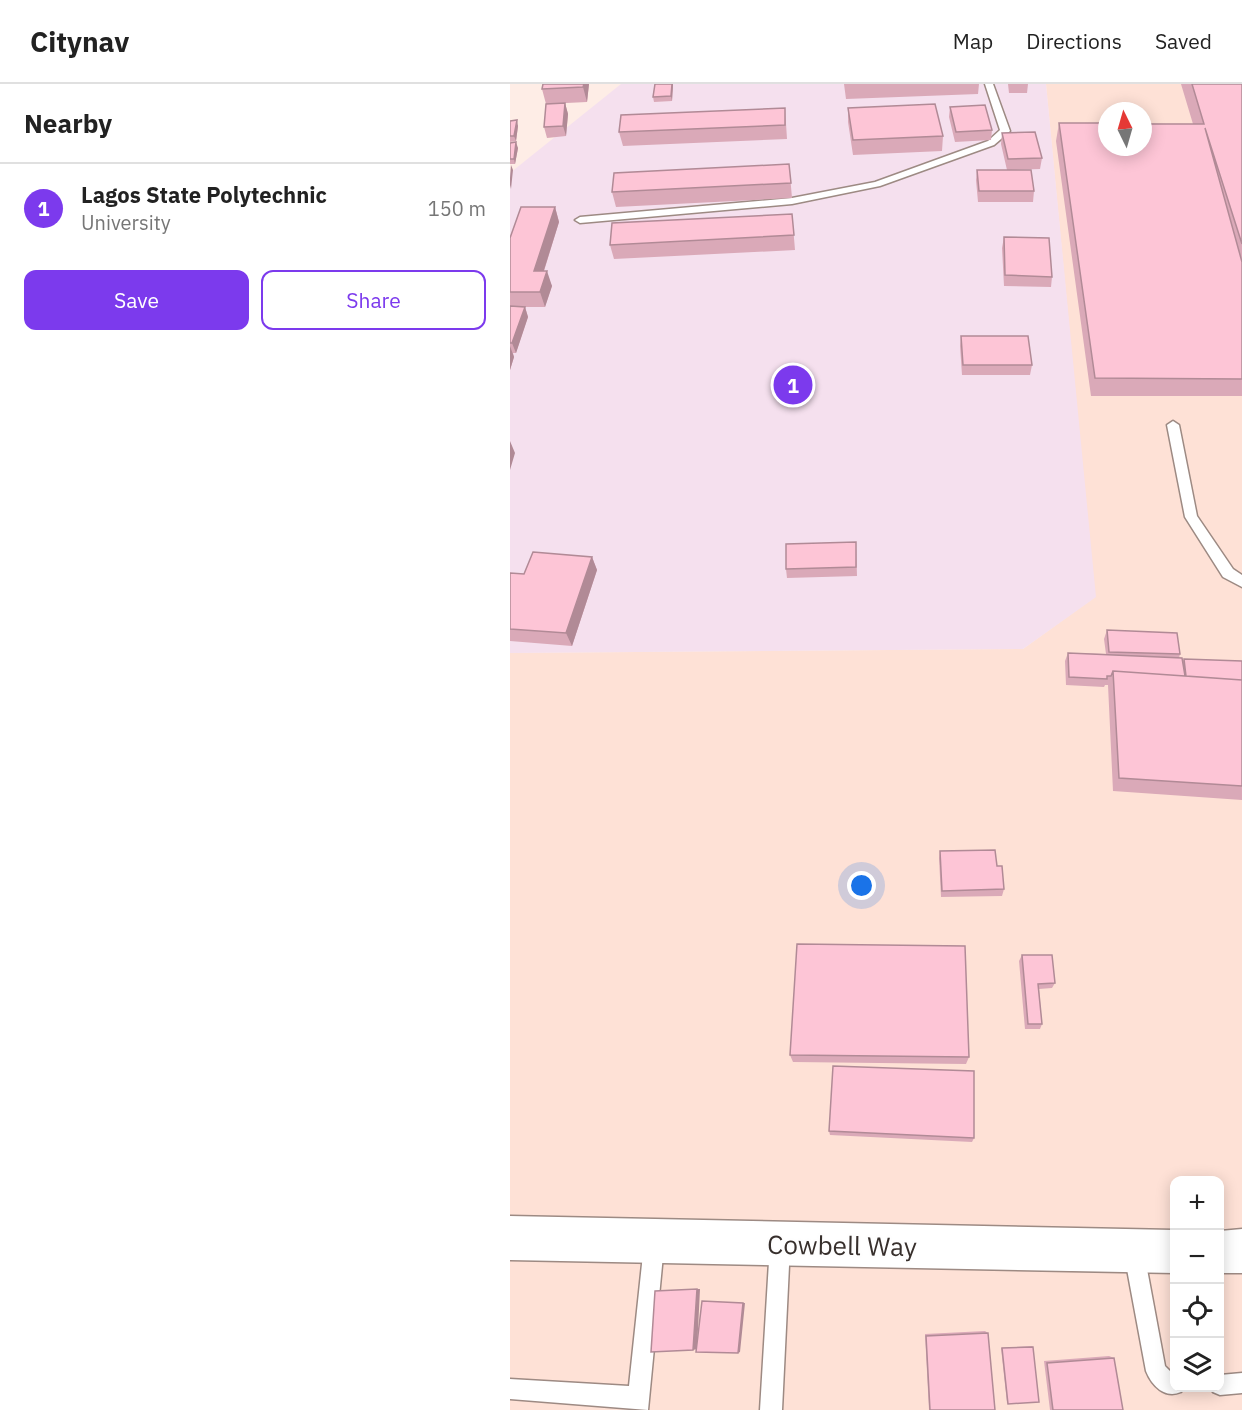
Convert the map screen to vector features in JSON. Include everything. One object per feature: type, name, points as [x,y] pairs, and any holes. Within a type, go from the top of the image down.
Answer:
[{"type":"street","name":"Cowbell Way","points":[[510,1238],[1154,1252]]},
{"type":"street","points":[[1224,1252],[1242,1251]]},
{"type":"lane","points":[[580,220],[792,201],[877,184],[991,143],[1005,131],[989,84]]},
{"type":"lane","points":[[1173,425],[1191,517],[1228,573],[1242,582]]},
{"type":"lane","points":[[510,1389],[638,1404],[654,1242]]},
{"type":"lane","points":[[771,1410],[780,1245]]},
{"type":"lane","points":[[1154,1252],[1156,1371],[1170,1384]]},
{"type":"lane","points":[[1224,1385],[1242,1383]]},
{"type":"shaded area","points":[[621,84],[1046,84],[1096,597],[1023,649],[510,653],[510,173]]},
{"type":"shaded area","points":[[1046,84],[1242,84],[1242,1410],[510,1410],[510,653],[1023,649],[1095,597]]},
{"type":"building","points":[[543,84],[584,84],[583,87],[542,89]]},
{"type":"building","points":[[655,84],[672,84],[671,96],[653,97]]},
{"type":"building","points":[[1192,84],[1242,84],[1242,244],[1205,128],[1242,262],[1242,379],[1095,378],[1059,123],[1098,123],[1098,156],[1152,156],[1152,124],[1204,124]]},
{"type":"building","points":[[565,103],[563,126],[544,127],[546,104]]},
{"type":"building","points":[[935,104],[943,136],[853,140],[848,108]]},
{"type":"building","points":[[985,105],[992,130],[956,132],[950,107]]},
{"type":"building","points":[[785,108],[785,125],[619,132],[621,115]]},
{"type":"building","points":[[517,120],[514,136],[510,136],[510,121]]},
{"type":"building","points":[[1035,132],[1042,158],[1008,159],[1002,133]]},
{"type":"building","points":[[516,142],[514,159],[510,159],[510,143]]},
{"type":"building","points":[[789,164],[791,183],[612,192],[614,173]]},
{"type":"building","points":[[977,170],[1031,170],[1034,191],[979,191]]},
{"type":"building","points":[[521,207],[555,207],[534,271],[547,271],[540,292],[510,292],[510,238]]},
{"type":"building","points":[[792,214],[794,235],[610,245],[612,223]]},
{"type":"building","points":[[1004,237],[1049,238],[1052,277],[1005,275]]},
{"type":"building","points":[[510,306],[525,307],[512,343],[510,343]]},
{"type":"building","points":[[961,336],[1028,336],[1032,365],[963,365]]},
{"type":"building","points":[[856,542],[856,567],[786,569],[786,544]]},
{"type":"building","points":[[533,552],[592,557],[566,633],[510,629],[510,573],[524,574]]},
{"type":"building","points":[[1107,630],[1177,633],[1180,654],[1109,652]]},
{"type":"building","points":[[1068,653],[1182,658],[1185,676],[1113,671],[1107,679],[1069,677]]},
{"type":"building","points":[[1184,659],[1242,661],[1242,680],[1186,676]]},
{"type":"building","points":[[1113,671],[1242,680],[1242,786],[1119,778]]},
{"type":"building","points":[[995,850],[997,866],[1002,866],[1004,889],[942,891],[940,851]]},
{"type":"building","points":[[797,944],[965,946],[969,1057],[790,1055]]},
{"type":"building","points":[[1022,955],[1052,955],[1055,983],[1038,984],[1042,1024],[1028,1024]]},
{"type":"building","points":[[833,1066],[974,1071],[974,1138],[829,1131]]},
{"type":"building","points":[[697,1289],[693,1350],[651,1352],[655,1291]]},
{"type":"building","points":[[702,1301],[743,1303],[738,1353],[696,1352]]},
{"type":"building","points":[[988,1333],[995,1410],[930,1410],[926,1336]]},
{"type":"building","points":[[1033,1347],[1039,1402],[1008,1404],[1002,1348]]},
{"type":"building","points":[[1114,1358],[1123,1410],[1053,1410],[1047,1363]]},
{"type":"place","name":"Lagos State Polytechnic","points":[[793,385]]}]
